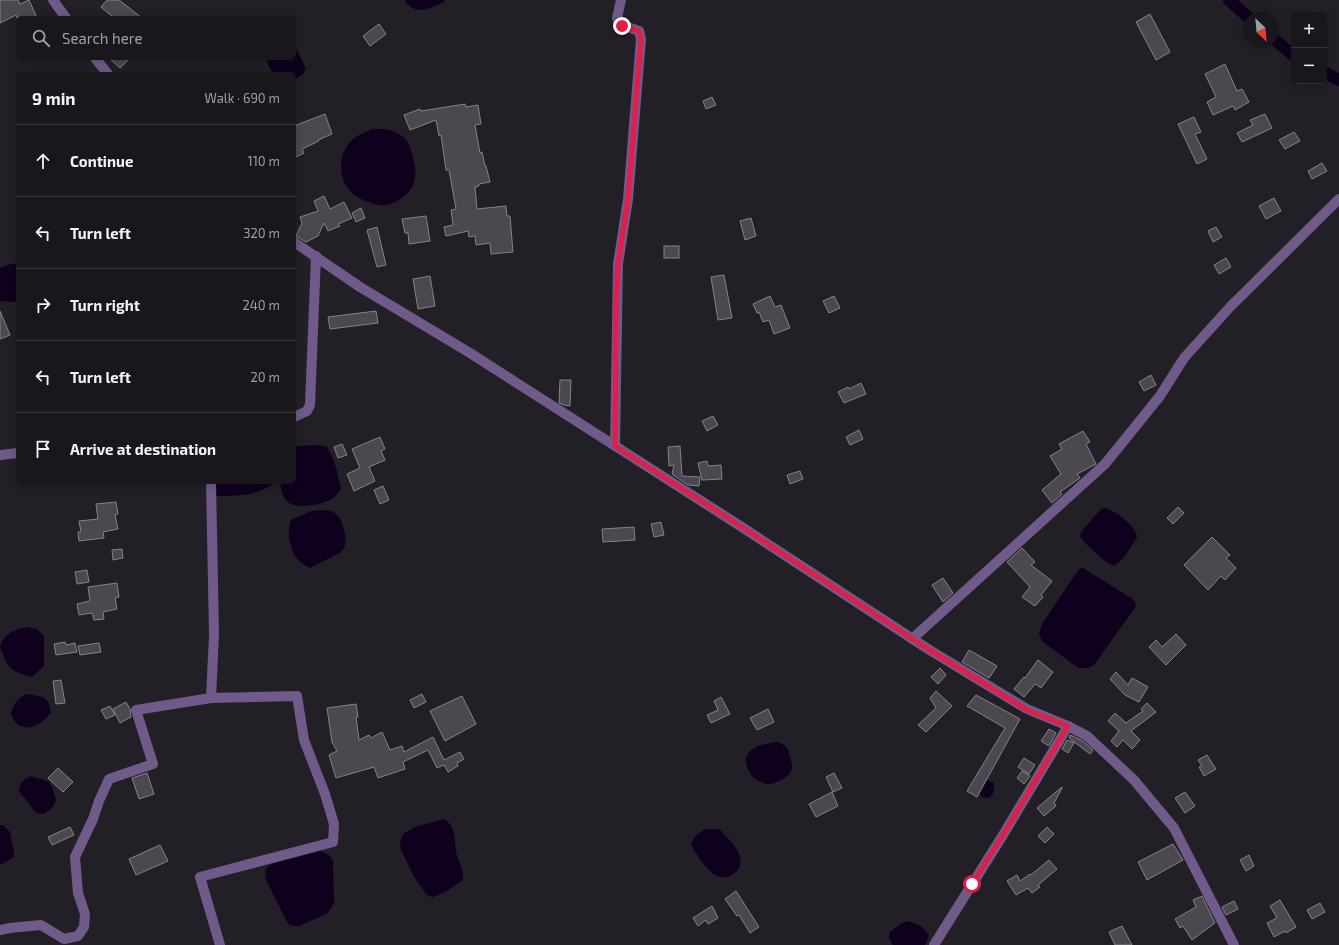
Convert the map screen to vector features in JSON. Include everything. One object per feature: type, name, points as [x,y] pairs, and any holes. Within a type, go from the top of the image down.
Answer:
[{"type":"street","points":[[53,0],[65,16]]},
{"type":"street","points":[[615,446],[616,303],[618,264],[628,199],[641,39],[639,31],[619,24],[617,18],[621,0]]},
{"type":"street","points":[[97,60],[106,72]]},
{"type":"street","points":[[912,638],[1105,464],[1160,396],[1184,358],[1230,307],[1339,199]]},
{"type":"street","points":[[296,243],[360,287],[470,353],[912,638],[1027,710],[1068,726],[1087,736],[1134,780],[1174,828],[1234,945]]},
{"type":"street","points":[[296,416],[307,411],[310,405],[316,256]]},
{"type":"street","points":[[0,455],[16,453]]},
{"type":"street","points":[[211,484],[214,635],[211,698]]},
{"type":"street","points":[[0,930],[41,925],[64,939],[78,936],[84,927],[85,914],[78,893],[75,857],[93,819],[99,801],[109,779],[154,764],[136,710],[211,698],[297,696],[304,740],[325,794],[334,824],[333,842],[200,877],[220,945]]},
{"type":"street","points":[[934,945],[1003,835],[1068,726]]},
{"type":"shaded area","points":[[405,0],[446,0],[436,6],[419,10],[413,8]]},
{"type":"shaded area","points":[[296,48],[306,69],[303,74],[296,79],[296,72],[272,72],[266,60],[296,60]]},
{"type":"shaded area","points":[[373,129],[384,129],[399,134],[410,146],[415,169],[414,182],[408,193],[392,204],[379,205],[361,199],[353,194],[345,184],[341,171],[342,158],[347,146],[352,140],[364,132]]},
{"type":"shaded area","points":[[16,263],[16,302],[0,301],[0,268]]},
{"type":"shaded area","points":[[318,445],[327,447],[336,467],[341,489],[331,500],[320,504],[302,506],[291,504],[284,498],[280,484],[296,484],[296,447]]},
{"type":"shaded area","points":[[213,484],[272,484],[253,493],[217,496],[215,494]]},
{"type":"shaded area","points":[[1106,508],[1115,512],[1130,524],[1137,537],[1120,562],[1113,565],[1097,554],[1080,536],[1081,532],[1101,509]]},
{"type":"shaded area","points":[[322,510],[336,514],[343,526],[345,540],[344,547],[341,552],[310,568],[300,562],[293,552],[289,530],[291,520],[311,511]]},
{"type":"shaded area","points":[[1083,568],[1134,600],[1136,606],[1094,665],[1087,668],[1078,668],[1042,641],[1039,633],[1042,624],[1079,569]]},
{"type":"shaded area","points":[[26,627],[37,629],[44,636],[44,666],[32,677],[18,673],[10,668],[0,647],[6,636]]},
{"type":"shaded area","points":[[26,694],[40,696],[46,699],[50,706],[51,712],[40,723],[30,727],[21,726],[16,723],[11,714],[16,702]]},
{"type":"shaded area","points":[[777,742],[787,748],[792,764],[791,772],[777,782],[770,784],[761,782],[753,777],[749,772],[746,761],[747,755],[750,751],[760,745]]},
{"type":"shaded area","points":[[31,776],[49,782],[52,787],[56,800],[53,807],[44,814],[36,813],[19,791],[22,782]]},
{"type":"shaded area","points":[[987,780],[994,783],[993,793],[989,798],[982,797],[978,792],[982,782]]},
{"type":"shaded area","points":[[444,819],[449,823],[454,831],[456,851],[462,870],[463,880],[447,891],[432,897],[427,895],[414,877],[401,850],[400,842],[403,834],[415,827]]},
{"type":"shaded area","points":[[0,825],[3,825],[10,832],[14,857],[0,865]]},
{"type":"shaded area","points":[[706,829],[719,829],[734,845],[738,852],[741,864],[738,870],[730,876],[720,877],[710,871],[691,845],[693,839]]},
{"type":"shaded area","points":[[320,851],[329,855],[333,860],[334,903],[328,913],[299,926],[292,926],[288,924],[265,878],[266,869],[272,864]]},
{"type":"shaded area","points":[[906,921],[917,924],[925,930],[929,936],[925,945],[893,945],[889,938],[889,933]]},
{"type":"building","points":[[0,0],[18,0],[20,4],[29,0],[36,16],[16,15],[0,23]]},
{"type":"building","points":[[107,0],[119,0],[139,16],[112,16],[101,7]]},
{"type":"building","points":[[1150,14],[1170,52],[1156,60],[1136,22]]},
{"type":"building","points":[[379,24],[386,34],[370,46],[363,36]]},
{"type":"building","points":[[111,60],[128,60],[120,68]]},
{"type":"building","points":[[1225,64],[1237,91],[1242,89],[1249,102],[1235,110],[1233,106],[1213,115],[1207,102],[1216,97],[1205,74]]},
{"type":"building","points":[[712,97],[716,105],[706,109],[703,101]]},
{"type":"building","points":[[465,104],[466,107],[478,105],[481,124],[475,125],[480,153],[482,152],[490,182],[479,184],[479,186],[475,187],[477,209],[506,206],[507,216],[510,216],[513,252],[491,254],[490,243],[476,245],[475,236],[469,237],[468,231],[446,236],[444,227],[453,225],[451,210],[456,209],[449,170],[446,170],[441,135],[439,136],[436,120],[410,130],[404,115],[420,109],[421,111]]},
{"type":"building","points":[[325,114],[332,134],[302,149],[304,153],[296,157],[296,125]]},
{"type":"building","points":[[1265,114],[1272,128],[1242,142],[1237,133],[1253,125],[1250,120]]},
{"type":"building","points":[[1194,117],[1201,132],[1195,134],[1207,159],[1197,164],[1178,124]]},
{"type":"building","points":[[1294,132],[1300,141],[1285,149],[1279,140]]},
{"type":"building","points":[[1322,163],[1327,171],[1312,179],[1308,171]]},
{"type":"building","points":[[324,196],[330,209],[344,202],[352,218],[338,224],[340,226],[328,231],[324,223],[318,236],[306,242],[296,236],[302,223],[300,217],[318,211],[314,201]]},
{"type":"building","points":[[1274,198],[1281,211],[1266,219],[1259,206]]},
{"type":"building","points":[[361,208],[365,218],[356,222],[352,213]]},
{"type":"building","points":[[426,216],[430,241],[409,244],[408,233],[405,233],[402,219]]},
{"type":"building","points":[[751,218],[756,236],[745,240],[740,221]]},
{"type":"building","points":[[377,227],[386,265],[377,267],[367,230]]},
{"type":"building","points":[[1216,227],[1222,237],[1213,242],[1208,231]]},
{"type":"building","points":[[664,246],[679,246],[679,258],[664,258]]},
{"type":"building","points":[[1226,258],[1231,267],[1219,274],[1214,265]]},
{"type":"building","points":[[724,275],[732,318],[718,320],[711,277]]},
{"type":"building","points":[[430,276],[435,306],[418,309],[413,279]]},
{"type":"building","points":[[770,296],[775,307],[781,305],[790,328],[774,334],[769,320],[763,322],[759,312],[757,313],[753,304]]},
{"type":"building","points":[[834,296],[840,308],[829,313],[823,301]]},
{"type":"building","points":[[0,311],[10,335],[0,339]]},
{"type":"building","points":[[376,311],[378,323],[330,329],[328,317]]},
{"type":"building","points":[[1151,375],[1156,385],[1144,391],[1139,382]]},
{"type":"building","points":[[560,380],[571,380],[570,406],[559,403]]},
{"type":"building","points":[[861,383],[866,394],[844,403],[838,392],[848,387],[849,389]]},
{"type":"building","points":[[713,416],[718,425],[707,431],[702,421]]},
{"type":"building","points":[[859,430],[863,439],[850,445],[846,437]]},
{"type":"building","points":[[1083,431],[1090,442],[1086,444],[1096,464],[1077,474],[1080,478],[1060,492],[1062,494],[1052,503],[1042,490],[1061,474],[1050,456],[1062,449],[1059,444]]},
{"type":"building","points":[[380,437],[385,449],[381,451],[385,460],[369,467],[375,481],[354,491],[347,474],[360,468],[352,449]]},
{"type":"building","points":[[342,444],[347,455],[338,458],[334,447]]},
{"type":"building","points":[[680,446],[682,476],[700,477],[699,486],[688,485],[672,474],[674,465],[669,466],[668,447]]},
{"type":"building","points":[[707,461],[708,466],[721,465],[722,479],[702,480],[698,463]]},
{"type":"building","points":[[800,471],[803,479],[790,484],[787,475]]},
{"type":"building","points":[[383,486],[389,500],[380,504],[374,490]]},
{"type":"building","points":[[116,502],[118,514],[115,515],[118,529],[103,532],[104,538],[79,541],[78,532],[81,532],[79,521],[98,519],[96,504]]},
{"type":"building","points":[[1178,507],[1184,513],[1173,524],[1167,518]]},
{"type":"building","points":[[661,522],[664,535],[654,537],[651,524]]},
{"type":"building","points":[[634,527],[635,540],[603,542],[602,529]]},
{"type":"building","points":[[1212,537],[1230,555],[1226,558],[1236,568],[1225,580],[1221,576],[1208,590],[1184,565]]},
{"type":"building","points":[[1022,548],[1035,562],[1031,565],[1052,581],[1041,595],[1043,597],[1035,606],[1022,597],[1030,587],[1007,562]]},
{"type":"building","points":[[122,549],[123,558],[113,560],[112,550]]},
{"type":"building","points":[[87,570],[89,582],[77,584],[75,572]]},
{"type":"building","points":[[943,578],[953,593],[943,602],[932,585]]},
{"type":"building","points":[[117,583],[119,597],[115,598],[117,609],[103,612],[104,619],[94,620],[92,613],[79,615],[77,604],[90,601],[88,587]]},
{"type":"building","points":[[1176,634],[1186,645],[1166,665],[1149,647],[1156,640],[1162,647]]},
{"type":"building","points":[[65,642],[66,645],[75,643],[77,652],[56,655],[54,644]]},
{"type":"building","points":[[99,643],[101,652],[80,655],[78,646]]},
{"type":"building","points":[[969,650],[997,666],[989,678],[962,662]]},
{"type":"building","points":[[1038,660],[1053,672],[1041,688],[1035,684],[1024,697],[1014,689],[1024,677],[1025,678]]},
{"type":"building","points":[[940,668],[946,675],[938,684],[931,677]]},
{"type":"building","points":[[1116,672],[1128,685],[1132,678],[1148,687],[1139,702],[1125,695],[1110,679]]},
{"type":"building","points":[[61,680],[65,703],[56,704],[53,681]]},
{"type":"building","points":[[936,691],[952,706],[926,732],[918,725],[936,708],[930,698]]},
{"type":"building","points":[[422,694],[426,702],[414,708],[410,700]]},
{"type":"building","points":[[976,695],[1020,719],[977,797],[967,791],[1005,728],[967,706]]},
{"type":"building","points":[[462,696],[476,724],[445,741],[430,711]]},
{"type":"building","points":[[721,697],[730,714],[711,723],[707,715],[718,710],[714,701]]},
{"type":"building","points":[[126,702],[130,709],[131,717],[120,723],[113,709]]},
{"type":"building","points":[[1147,703],[1156,712],[1131,731],[1140,740],[1132,749],[1123,740],[1117,747],[1111,741],[1119,731],[1108,721],[1115,713],[1126,723],[1143,711],[1141,709]]},
{"type":"building","points":[[356,704],[359,740],[369,735],[371,738],[382,732],[390,750],[402,746],[404,752],[433,737],[444,760],[460,752],[464,759],[457,763],[458,766],[448,772],[444,765],[437,768],[428,750],[403,762],[405,769],[378,778],[374,767],[336,778],[329,755],[337,751],[332,742],[327,708]]},
{"type":"building","points":[[110,706],[115,715],[106,719],[101,710]]},
{"type":"building","points":[[768,709],[774,722],[757,730],[750,718]]},
{"type":"building","points":[[1049,729],[1056,733],[1049,746],[1041,741]]},
{"type":"building","points":[[1070,735],[1083,741],[1093,750],[1090,754],[1069,738]]},
{"type":"building","points":[[1067,740],[1074,743],[1068,753],[1062,749]]},
{"type":"building","points":[[1207,755],[1216,769],[1204,776],[1199,767],[1202,766],[1198,760]]},
{"type":"building","points":[[1024,758],[1035,765],[1029,774],[1018,767]]},
{"type":"building","points":[[58,768],[73,782],[63,792],[48,778]]},
{"type":"building","points":[[1022,771],[1030,776],[1024,784],[1017,778]]},
{"type":"building","points":[[147,773],[154,794],[139,799],[132,778]]},
{"type":"building","points":[[834,773],[842,788],[833,792],[826,777]]},
{"type":"building","points":[[1062,787],[1054,803],[1056,806],[1044,816],[1037,808]]},
{"type":"building","points":[[832,792],[838,806],[816,817],[809,804]]},
{"type":"building","points":[[1185,792],[1195,806],[1185,813],[1175,798]]},
{"type":"building","points":[[70,827],[74,835],[52,845],[48,837]]},
{"type":"building","points":[[1047,827],[1054,834],[1045,843],[1038,836]]},
{"type":"building","points":[[1173,844],[1183,860],[1147,880],[1138,862]]},
{"type":"building","points":[[160,845],[168,861],[136,875],[129,859]]},
{"type":"building","points":[[1249,855],[1254,866],[1246,871],[1240,860]]},
{"type":"building","points":[[1049,860],[1057,869],[1038,885],[1040,887],[1032,893],[1028,888],[1016,895],[1007,881],[1017,875],[1020,881],[1030,874],[1031,875]]},
{"type":"building","points":[[736,891],[759,927],[750,933],[739,915],[737,916],[725,899]]},
{"type":"building","points":[[1202,896],[1215,923],[1192,940],[1183,926],[1180,928],[1175,919],[1196,907],[1193,900]]},
{"type":"building","points":[[1280,900],[1296,927],[1286,933],[1285,931],[1274,937],[1267,923],[1277,918],[1270,906]]},
{"type":"building","points":[[1234,901],[1238,909],[1226,915],[1222,907]]},
{"type":"building","points":[[1320,903],[1325,912],[1312,919],[1307,910]]},
{"type":"building","points":[[712,906],[718,918],[708,924],[706,920],[698,926],[693,918]]},
{"type":"building","points":[[1122,926],[1132,945],[1115,945],[1109,932]]},
{"type":"waterway","points":[[1229,0],[1243,13]]},
{"type":"waterway","points":[[1279,43],[1291,53]]},
{"type":"waterway","points":[[1327,74],[1339,80]]},
{"type":"route","points":[[622,26],[639,31],[641,34],[641,39],[628,199],[618,264],[616,303],[617,338],[615,446],[928,649],[1027,710],[1068,726],[972,884]]}]
